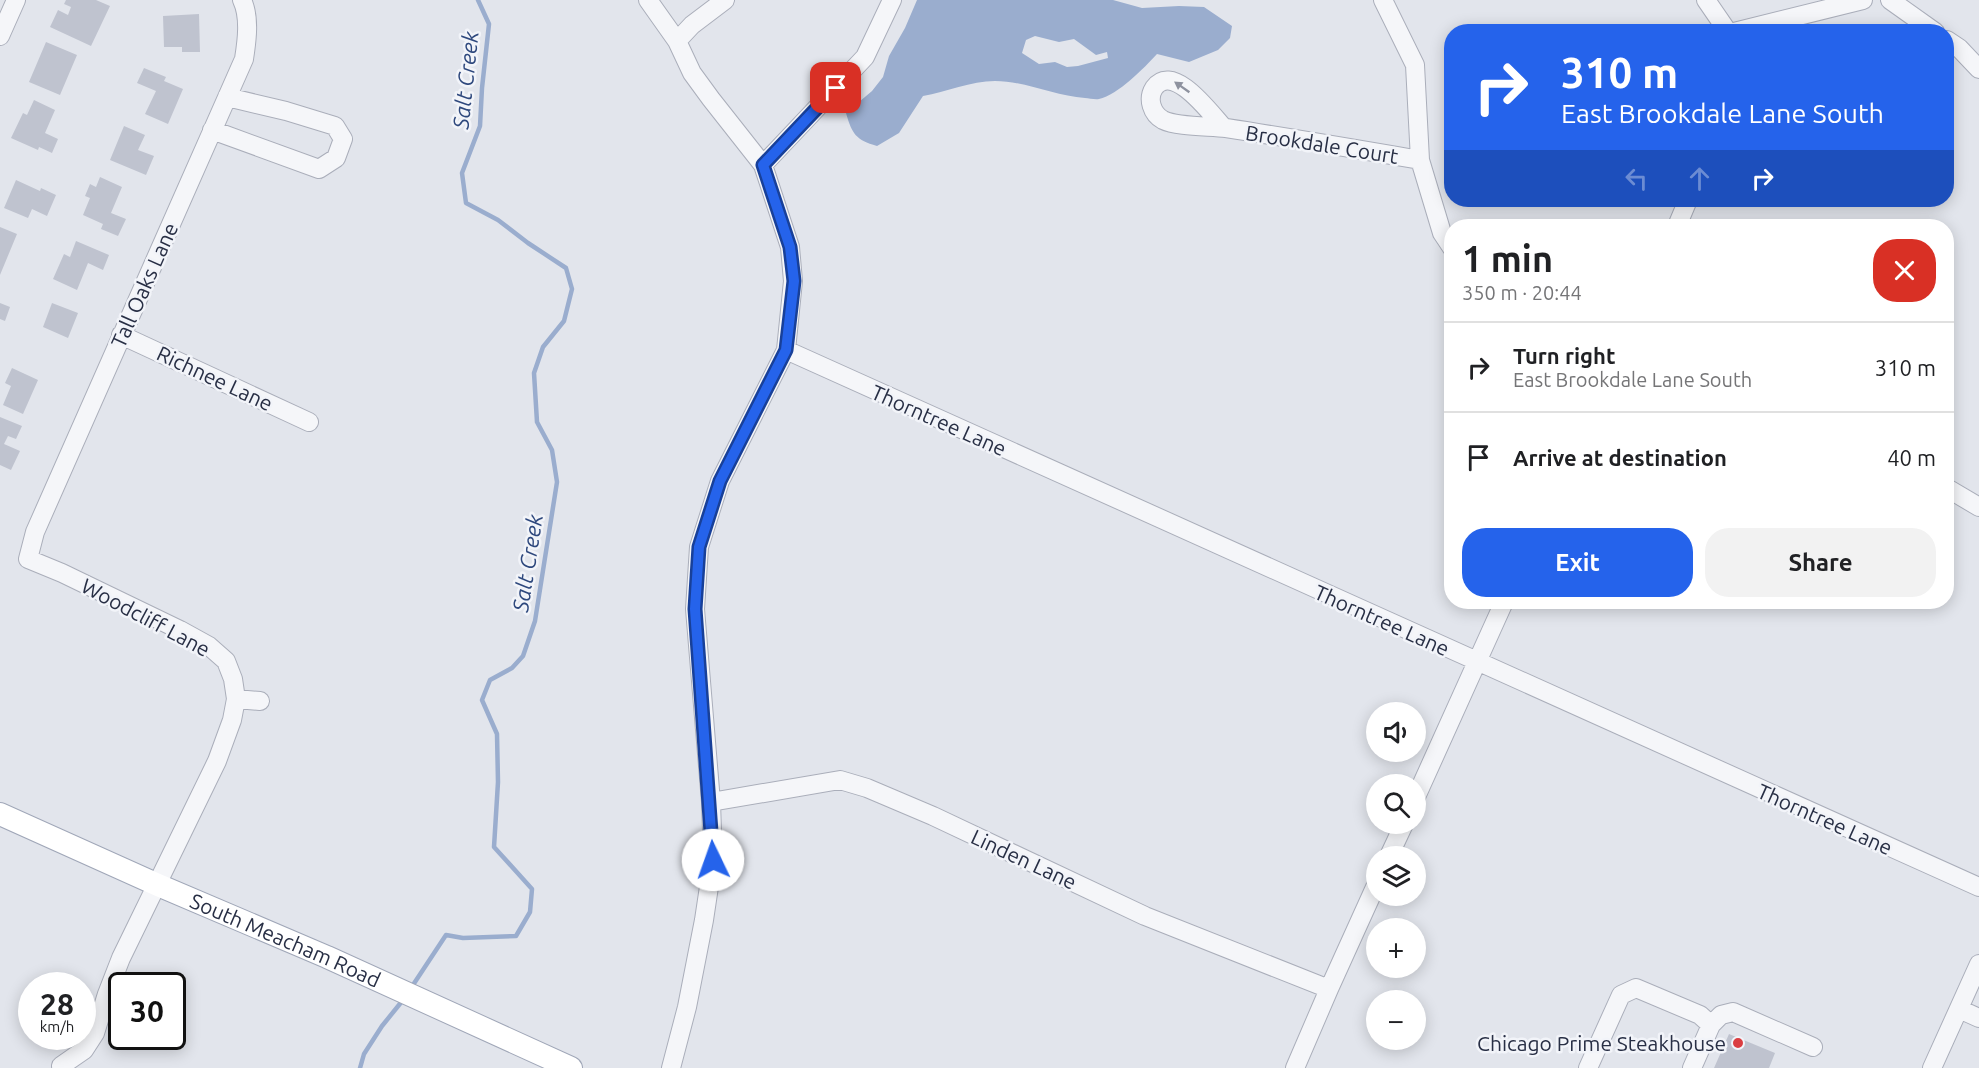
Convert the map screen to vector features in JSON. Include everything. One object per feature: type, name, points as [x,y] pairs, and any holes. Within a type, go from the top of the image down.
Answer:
[{"type":"main road","name":"South Meacham Road","points":[[0,814],[327,957],[562,1066]]},
{"type":"street","points":[[0,36],[16,0]]},
{"type":"street","points":[[648,0],[677,41],[692,73],[763,165],[790,247],[794,281],[786,350],[720,481],[699,547],[695,609],[711,801],[713,860],[707,905],[687,1007],[670,1068]]},
{"type":"street","points":[[677,41],[725,0]]},
{"type":"street","points":[[763,165],[865,57],[892,0]]},
{"type":"street","points":[[1383,0],[1415,65],[1420,160],[1444,236]]},
{"type":"street","points":[[1706,0],[1722,24]]},
{"type":"street","points":[[1766,24],[1863,0]]},
{"type":"street","points":[[1890,0],[1924,24]]},
{"type":"street","name":"Tall Oaks Lane","points":[[28,559],[35,532],[244,58],[247,40],[244,4]]},
{"type":"street","points":[[1954,45],[1979,69]]},
{"type":"street","points":[[212,130],[319,170],[336,158],[343,139],[335,126],[227,97]]},
{"type":"street","name":"Brookdale Court","points":[[1224,128],[1420,160]]},
{"type":"street","name":"Richnee Lane","points":[[121,335],[309,422]]},
{"type":"street","name":"Thorntree Lane","points":[[786,350],[1979,887]]},
{"type":"street","points":[[1954,492],[1979,507]]},
{"type":"street","name":"Woodcliff Lane","points":[[28,559],[180,630],[209,646],[226,661],[233,679],[236,699],[232,720],[217,761],[121,958],[95,1033],[84,1050],[61,1066]]},
{"type":"street","points":[[1426,775],[1501,609]]},
{"type":"street","points":[[236,699],[260,701]]},
{"type":"street","name":"Linden Lane","points":[[711,801],[840,780],[867,788],[933,816],[1145,916],[1329,989]]},
{"type":"street","points":[[1295,1068],[1367,906]]},
{"type":"street","points":[[1932,1068],[1978,967]]},
{"type":"street","points":[[1588,1068],[1622,995],[1636,988],[1700,1015],[1711,1025]]},
{"type":"street","points":[[1959,1009],[1979,1018]]},
{"type":"street","points":[[1692,1068],[1711,1025],[1721,1015],[1733,1012],[1814,1047]]},
{"type":"water","points":[[917,0],[1113,0],[1142,8],[1204,7],[1232,26],[1230,38],[1218,50],[1189,62],[1157,54],[1122,87],[1099,99],[1074,97],[1018,83],[995,81],[923,96],[899,133],[877,146],[856,135],[846,113],[872,91],[883,77],[889,56]],"holes":[[[1035,36],[1059,42],[1074,39],[1096,55],[1107,52],[1108,58],[1067,67],[1055,62],[1039,64],[1022,53],[1026,40]]]},
{"type":"building","points":[[66,0],[96,0],[110,6],[91,46],[50,27],[58,10],[68,15],[71,7],[64,4]]},
{"type":"building","points":[[199,14],[200,52],[182,52],[182,47],[164,47],[163,16]]},
{"type":"building","points":[[46,42],[77,55],[60,95],[29,82]]},
{"type":"building","points":[[144,68],[166,77],[164,81],[183,89],[168,124],[145,114],[156,91],[137,83]]},
{"type":"building","points":[[34,100],[55,110],[45,133],[58,139],[52,153],[39,147],[38,150],[11,138],[23,113],[27,115]]},
{"type":"building","points":[[124,126],[145,135],[138,150],[154,156],[146,175],[110,160]]},
{"type":"building","points":[[100,177],[122,187],[111,213],[126,219],[118,236],[101,229],[103,224],[83,215],[90,198],[85,196],[90,184],[96,187]]},
{"type":"building","points":[[16,180],[40,191],[41,188],[56,195],[47,216],[32,209],[28,218],[4,208]]},
{"type":"building","points":[[0,227],[17,234],[0,275]]},
{"type":"building","points":[[76,241],[109,255],[103,270],[88,263],[77,290],[53,279],[64,254],[70,257]]},
{"type":"building","points":[[0,303],[10,307],[5,321],[0,319]]},
{"type":"building","points":[[52,303],[78,313],[68,338],[43,327]]},
{"type":"building","points":[[12,368],[38,380],[23,414],[3,405],[11,386],[5,383]]},
{"type":"building","points":[[0,417],[22,426],[16,439],[8,436],[4,444],[20,451],[11,470],[0,465]]},
{"type":"building","name":"Chicago Prime Steakhouse","points":[[1729,1034],[1775,1053],[1769,1068],[1714,1068]]},
{"type":"waterway","name":"Salt Creek","points":[[411,988],[446,935],[463,938],[516,936],[530,912],[532,889],[494,847],[498,782],[497,734],[482,700],[490,680],[512,668],[523,656],[535,621],[557,482],[552,450],[537,422],[534,373],[543,347],[564,321],[572,289],[566,268],[498,220],[466,203],[462,173],[480,126],[489,24],[478,0]]},
{"type":"waterway","name":"Salt Creek","points":[[360,1068],[364,1054],[382,1026],[403,1000]]},
{"type":"place","name":"Chicago Prime Steakhouse","points":[[1738,1043]]},
{"type":"route","points":[[713,860],[711,801],[695,609],[699,547],[720,481],[786,350],[794,281],[790,247],[763,165],[836,88]]}]
